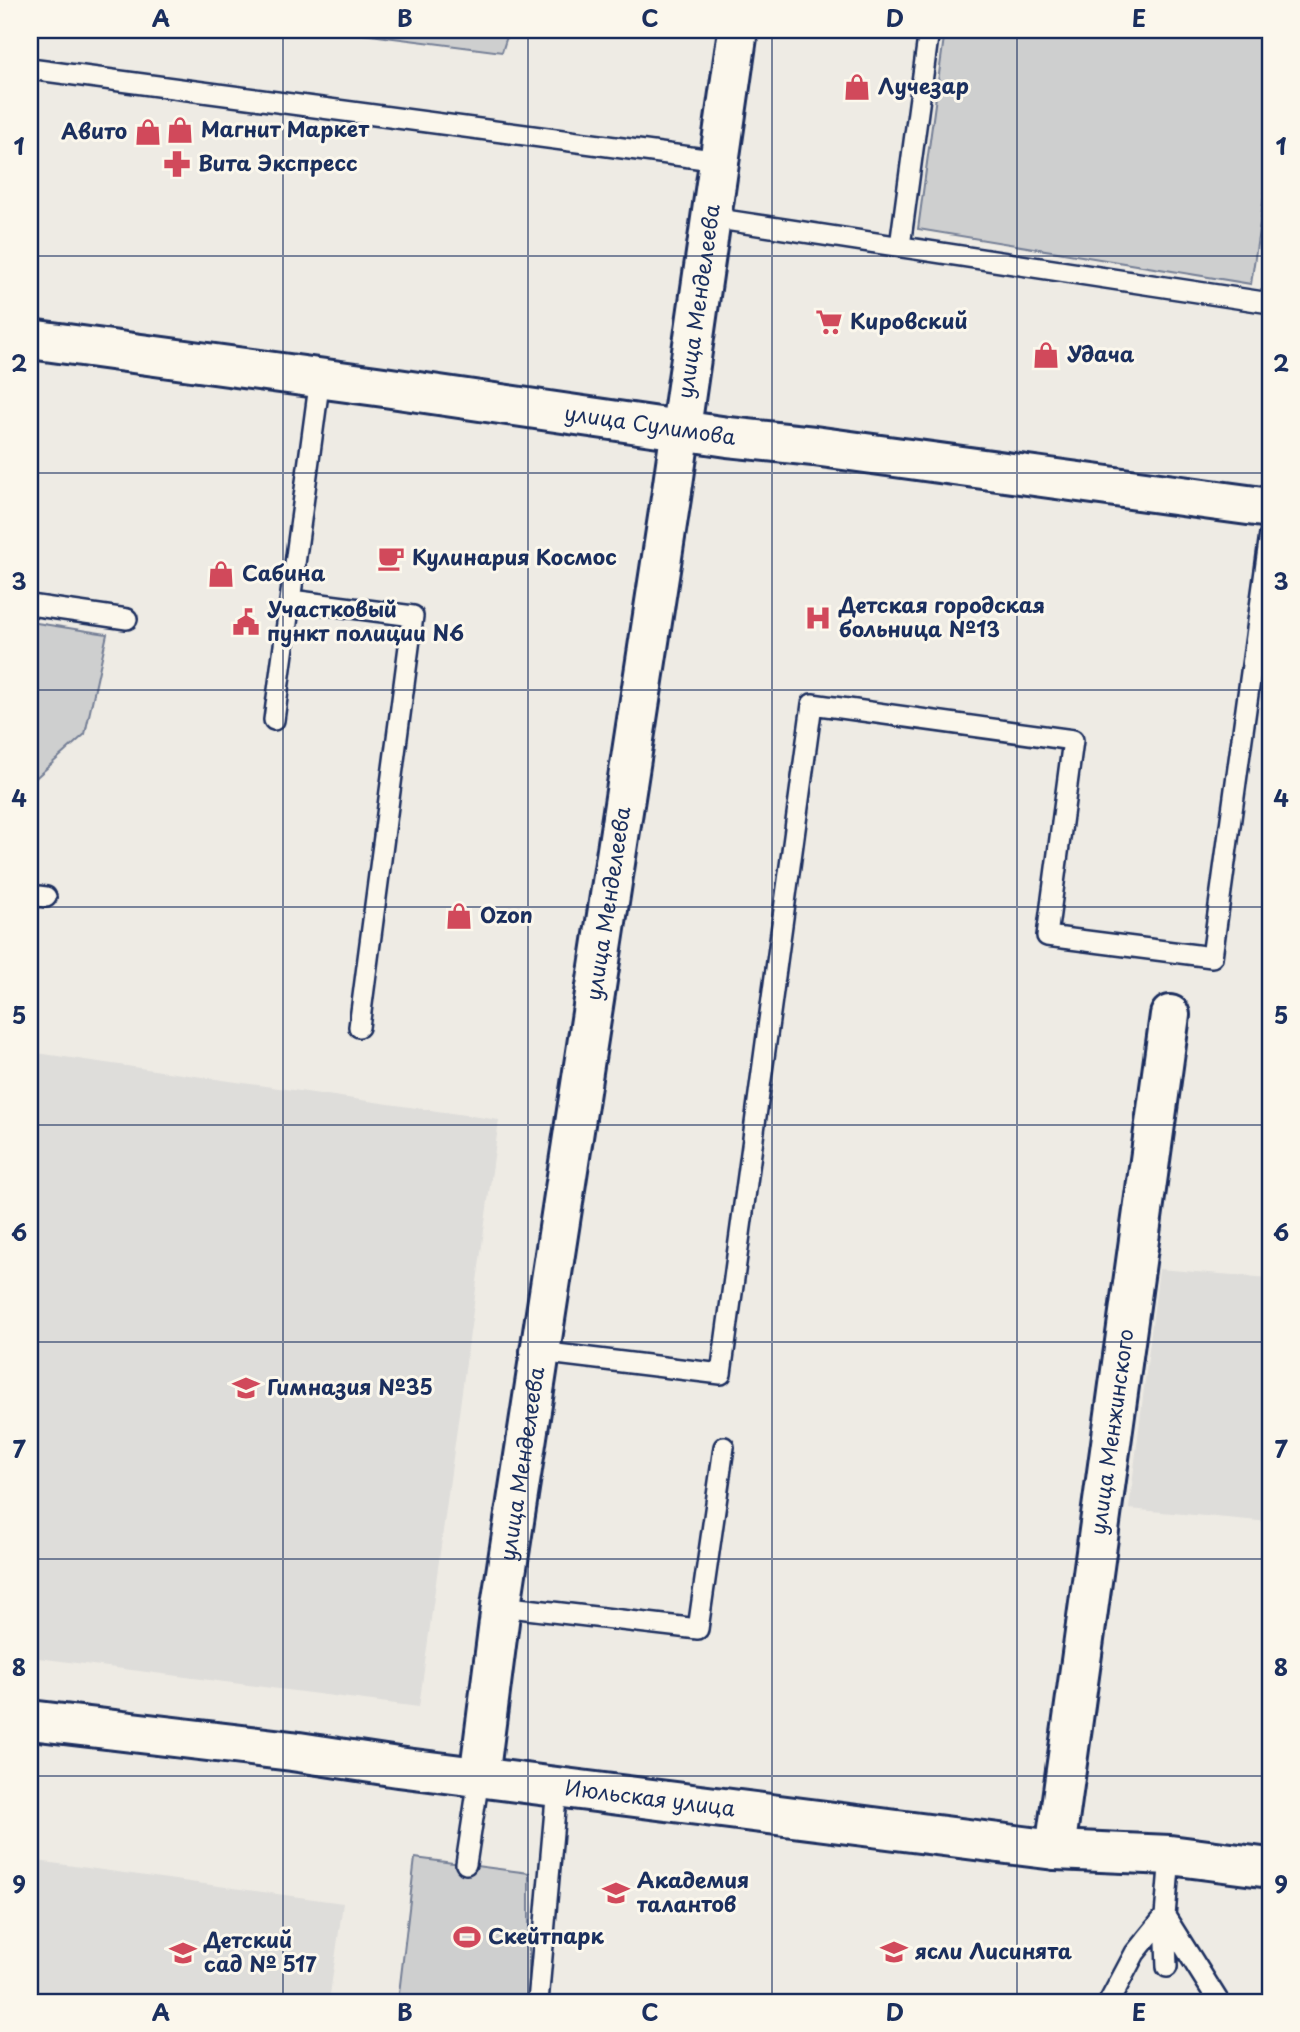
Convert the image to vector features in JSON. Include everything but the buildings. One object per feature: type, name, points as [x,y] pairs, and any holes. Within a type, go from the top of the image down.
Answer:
[{"type":"street","name":"улица Менделеева","points":[[479,1778],[500,1606],[682,430],[738,30]]},
{"type":"street","name":"улица Сулимова","points":[[30,339],[682,430],[1270,508]]},
{"type":"street","name":"улица Менжинского","points":[[1055,1850],[1143,1299],[1170,1015]]},
{"type":"street","name":"Июльская улица","points":[[30,1720],[292,1751],[479,1778],[1055,1850],[1170,1855],[1270,1868]]},
{"type":"lane","points":[[900,246],[929,30]]},
{"type":"lane","points":[[30,69],[720,161]]},
{"type":"lane","points":[[712,218],[1270,303]]},
{"type":"lane","points":[[274,720],[320,378]]},
{"type":"lane","points":[[540,1352],[721,1374],[812,704],[1073,740],[1046,936],[1212,957],[1270,534]]},
{"type":"lane","points":[[291,600],[413,616],[359,1027]]},
{"type":"lane","points":[[30,606],[127,619]]},
{"type":"lane","points":[[500,1606],[698,1629],[724,1447]]},
{"type":"lane","points":[[466,1864],[479,1778]]},
{"type":"lane","points":[[538,2002],[557,1787]]},
{"type":"lane","points":[[1167,1967],[1165,1916],[1170,1855]]},
{"type":"lane","points":[[1109,2002],[1135,1953],[1165,1916]]},
{"type":"lane","points":[[1165,1916],[1219,2002]]},
{"type":"shaded area","points":[[331,30],[509,30],[502,52]]},
{"type":"shaded area","points":[[945,30],[1270,30],[1270,157],[1251,284],[918,229]]},
{"type":"shaded area","points":[[30,622],[107,634],[85,734],[30,783]]},
{"type":"shaded area","name":"Гимназия №35","points":[[30,1052],[499,1120],[419,1707],[30,1657]]},
{"type":"shaded area","points":[[1159,1269],[1270,1278],[1270,1522],[1129,1509]]},
{"type":"shaded area","name":"Скейтпарк","points":[[415,1858],[529,1873],[529,2002],[398,2002]]},
{"type":"shaded area","name":"Детский сад № 517","points":[[30,1860],[343,1903],[329,2002],[30,2002]]},
{"type":"place","name":"Лучезар","points":[[857,87]]},
{"type":"place","name":"Магнит Маркет","points":[[180,130]]},
{"type":"place","name":"Авито","points":[[148,132]]},
{"type":"place","name":"Вита Экспресс","points":[[177,164]]},
{"type":"place","name":"Кировский","points":[[829,322]]},
{"type":"place","name":"Удача","points":[[1046,355]]},
{"type":"place","name":"Кулинария Космос","points":[[391,558]]},
{"type":"place","name":"Сабина","points":[[221,574]]},
{"type":"place","name":"Детская городская больница №13","points":[[818,618]]},
{"type":"place","name":"Участковый пункт полиции N6","points":[[246,622]]},
{"type":"place","name":"Ozon","points":[[459,916]]},
{"type":"place","name":"Гимназия №35","points":[[246,1388]]},
{"type":"place","name":"Академия талантов","points":[[616,1893]]},
{"type":"place","name":"Скейтпарк","points":[[467,1937]]},
{"type":"place","name":"ясли Лисинята","points":[[894,1952]]},
{"type":"place","name":"Детский сад № 517","points":[[183,1953]]}]
